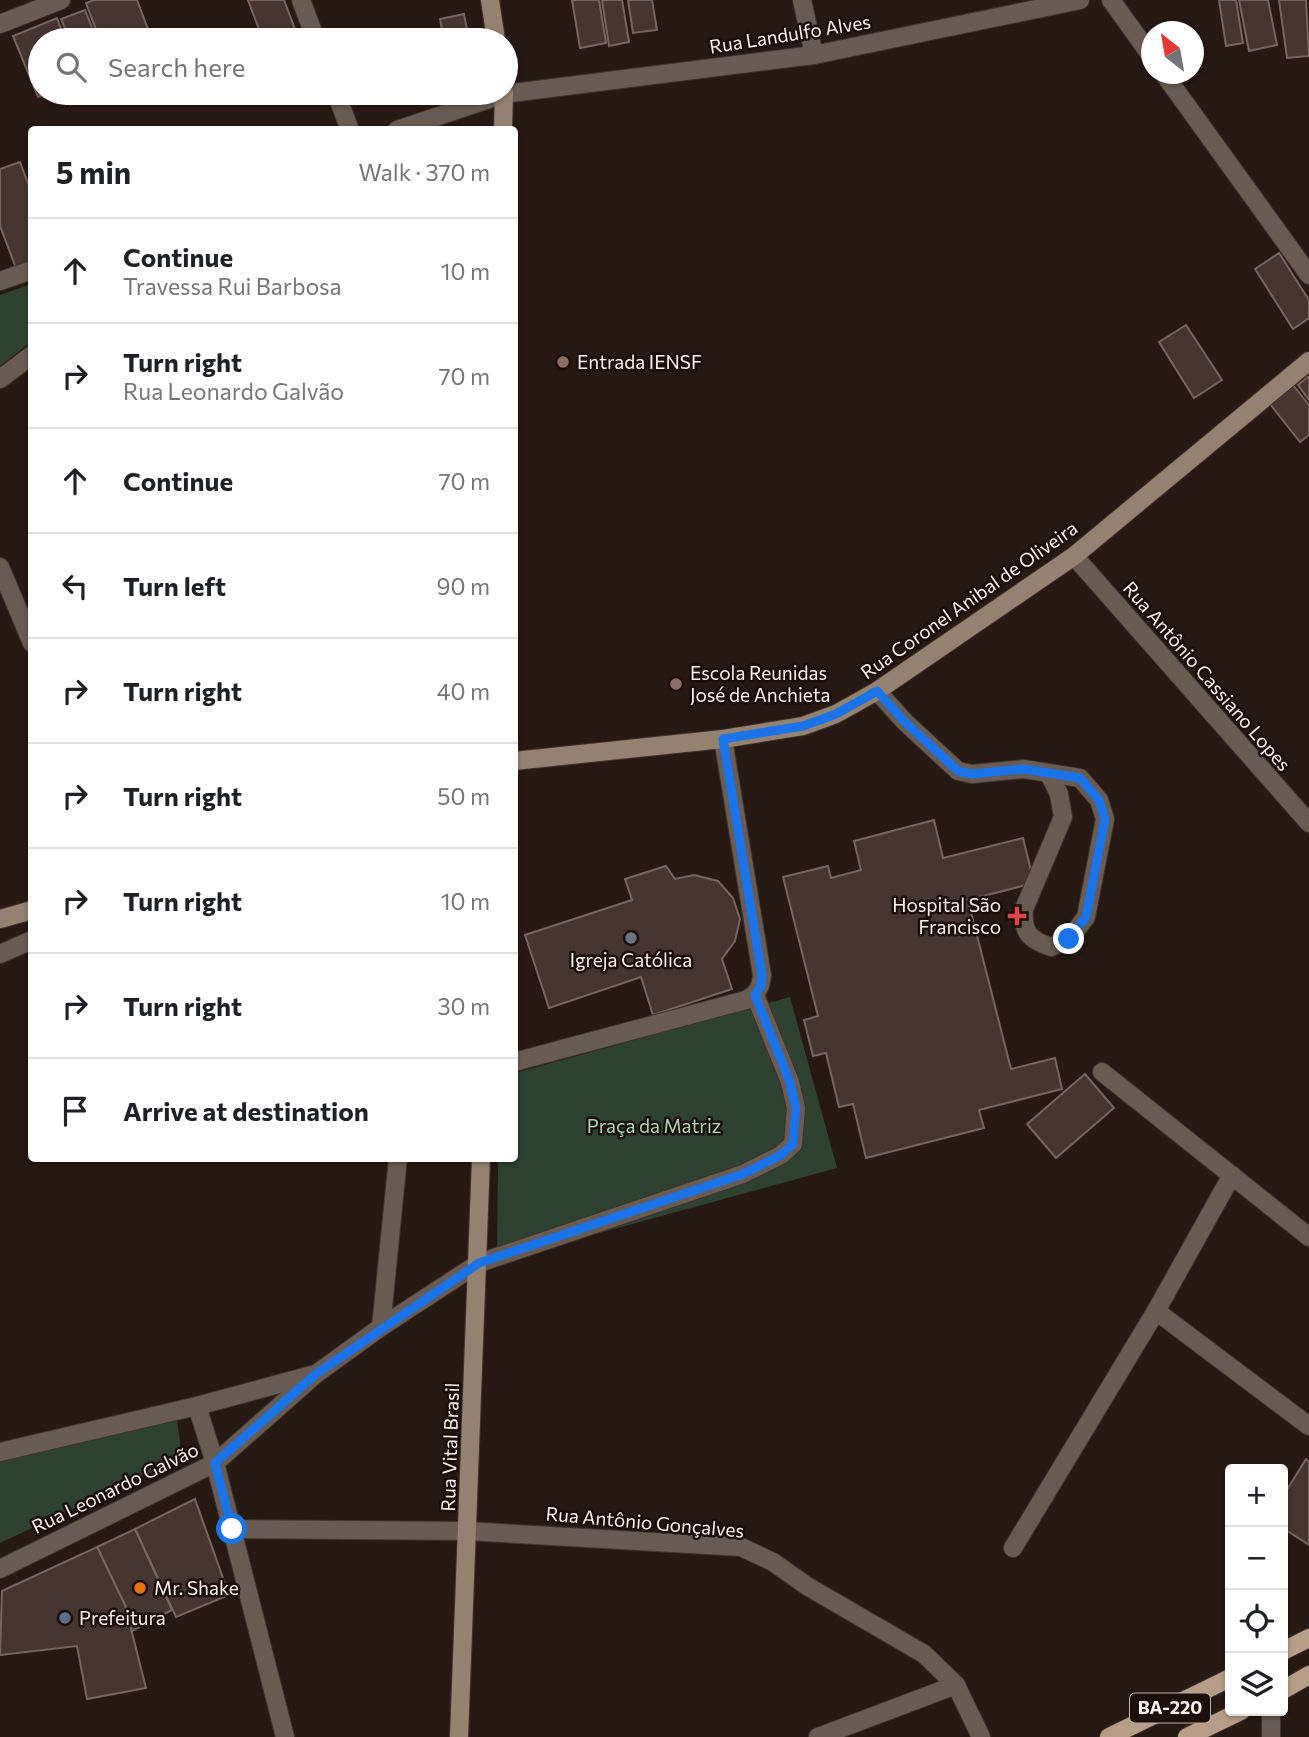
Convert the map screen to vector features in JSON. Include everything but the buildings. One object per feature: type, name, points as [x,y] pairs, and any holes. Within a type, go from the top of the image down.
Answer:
[{"type":"main road","points":[[1288,1648],[1309,1638]]},
{"type":"main road","points":[[1288,1686],[1309,1675]]},
{"type":"main road","name":"BA-220","points":[[1109,1737],[1225,1680]]},
{"type":"main road","name":"BA-220","points":[[1188,1737],[1231,1716]]},
{"type":"street","points":[[0,24],[61,0]]},
{"type":"street","points":[[301,0],[312,28]]},
{"type":"street","points":[[490,0],[494,28]]},
{"type":"street","points":[[802,0],[814,55]]},
{"type":"street","name":"Rua Landulfo Alves","points":[[518,92],[814,55],[1080,0]]},
{"type":"street","points":[[1111,0],[1141,42]]},
{"type":"street","points":[[1171,84],[1309,275]]},
{"type":"street","points":[[341,105],[348,126]]},
{"type":"street","name":"Rua Landulfo Alves","points":[[409,126],[471,105]]},
{"type":"street","points":[[503,126],[504,105]]},
{"type":"street","points":[[0,281],[28,271]]},
{"type":"street","points":[[0,379],[28,358]]},
{"type":"street","name":"Rua Coronel Anibal de Oliveira","points":[[518,761],[723,739],[803,726],[836,714],[877,691],[1074,556],[1309,361]]},
{"type":"street","name":"Rua Antônio Cassiano Lopes","points":[[1074,556],[1309,824]]},
{"type":"street","points":[[0,566],[28,633]]},
{"type":"street","points":[[877,691],[905,722],[958,771],[972,774],[1024,769],[1080,778],[1099,800],[1105,819],[1086,917],[1069,939],[1051,947],[1034,942],[1022,924],[1024,909],[1063,817],[1059,793],[1049,774]]},
{"type":"street","points":[[518,1061],[746,1000],[755,995],[761,986],[762,975],[723,739]]},
{"type":"street","points":[[0,919],[28,911]]},
{"type":"street","points":[[0,954],[28,942]]},
{"type":"street","name":"Rua Leonardo Galvão","points":[[0,1569],[215,1463],[316,1374],[381,1327],[479,1263],[743,1174],[781,1155],[793,1144],[796,1108],[790,1082],[755,995]]},
{"type":"street","points":[[1102,1072],[1309,1237]]},
{"type":"street","points":[[381,1327],[398,1162]]},
{"type":"street","name":"Rua Vital Brasil","points":[[459,1737],[481,1162]]},
{"type":"street","points":[[1013,1548],[1156,1311],[1232,1175]]},
{"type":"street","points":[[1156,1311],[1309,1426]]},
{"type":"street","points":[[0,1452],[197,1406],[316,1374]]},
{"type":"street","points":[[197,1406],[215,1463],[285,1737]]},
{"type":"street","name":"Rua Antônio Gonçalves","points":[[232,1529],[467,1531],[741,1547],[773,1562],[807,1586],[924,1654],[956,1685],[981,1737]]},
{"type":"street","points":[[818,1737],[956,1685]]},
{"type":"street","points":[[1271,1716],[1271,1737]]},
{"type":"green space","points":[[28,285],[28,344],[0,366],[0,295]]},
{"type":"green space","name":"Praça da Matriz","points":[[790,997],[837,1168],[497,1261],[498,1162],[518,1162],[518,1072]]},
{"type":"green space","points":[[177,1419],[182,1458],[0,1543],[0,1459]]},
{"type":"place","name":"Entrada IENSF","points":[[563,362]]},
{"type":"place","name":"Escola Reunidas José de Anchieta","points":[[676,684]]},
{"type":"place","name":"Hospital São Francisco","points":[[1017,916]]},
{"type":"place","name":"Igreja Católica","points":[[631,938]]},
{"type":"place","name":"Mr. Shake","points":[[140,1588]]},
{"type":"place","name":"Prefeitura","points":[[65,1618]]},
{"type":"route","points":[[232,1529],[215,1463],[316,1374],[381,1327],[479,1263],[743,1174],[781,1155],[793,1144],[796,1108],[790,1082],[755,995],[761,986],[762,975],[723,739],[803,726],[836,714],[877,691],[905,722],[958,771],[972,774],[1024,769],[1080,778],[1099,800],[1105,819],[1086,917],[1069,939]]}]
